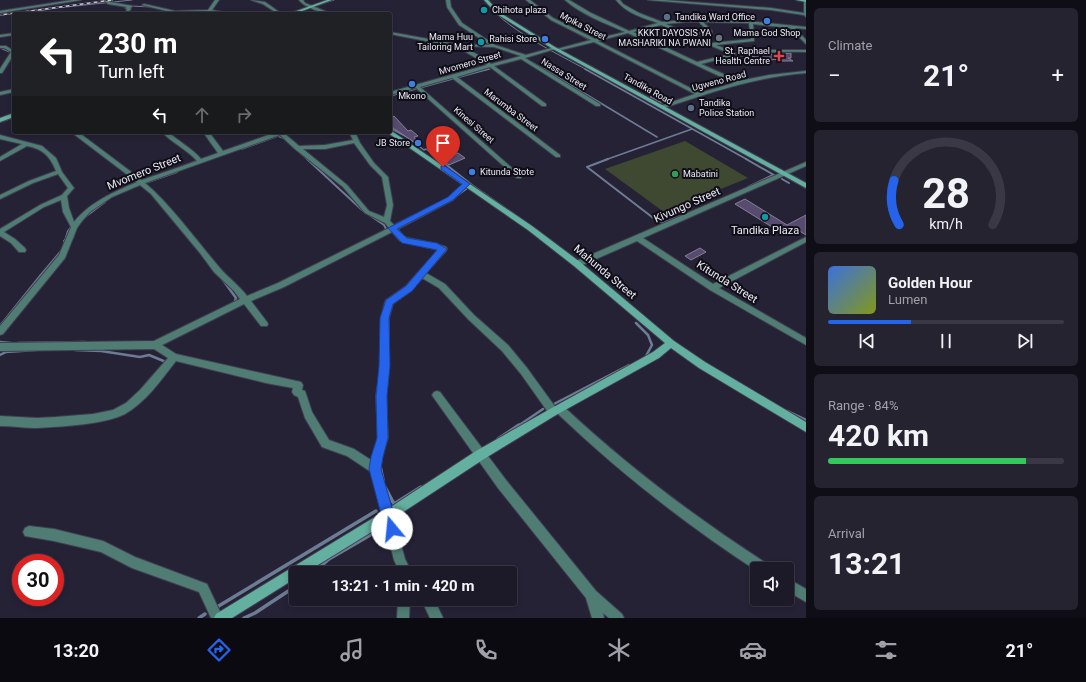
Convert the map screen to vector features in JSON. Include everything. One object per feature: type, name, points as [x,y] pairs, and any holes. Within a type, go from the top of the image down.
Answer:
[{"type":"street","points":[[0,12],[79,0]]},
{"type":"street","points":[[106,0],[109,3],[131,6],[127,8],[130,9],[127,12]]},
{"type":"street","points":[[210,12],[217,0]]},
{"type":"street","points":[[253,0],[264,3],[277,12]]},
{"type":"street","points":[[301,0],[305,4],[320,12]]},
{"type":"street","points":[[295,12],[330,0]]},
{"type":"street","points":[[448,0],[450,8],[459,20],[460,24],[494,46]]},
{"type":"street","name":"Tandika Road","points":[[486,0],[498,13],[556,49],[806,186]]},
{"type":"street","name":"Mpika Street","points":[[528,0],[548,16],[699,94]]},
{"type":"street","points":[[567,0],[590,14],[740,83]]},
{"type":"street","points":[[618,0],[626,8],[735,54]]},
{"type":"street","points":[[650,0],[771,9],[806,15],[806,1],[798,0]]},
{"type":"street","points":[[144,5],[176,12]]},
{"type":"street","points":[[216,12],[225,12]]},
{"type":"street","points":[[685,33],[711,32],[700,21]]},
{"type":"street","name":"Mvomero Street","points":[[392,93],[454,77],[523,56],[594,41],[664,23],[700,21],[750,22],[806,28]]},
{"type":"street","points":[[711,44],[753,40],[751,35],[753,30],[750,22]]},
{"type":"street","points":[[791,26],[806,43]]},
{"type":"street","points":[[392,33],[454,45],[478,57],[544,105]]},
{"type":"street","points":[[0,36],[12,34]]},
{"type":"street","name":"Nassa Street","points":[[454,45],[494,46],[523,56],[598,105]]},
{"type":"street","points":[[0,47],[5,47],[12,51]]},
{"type":"street","points":[[698,63],[735,54],[773,51],[806,51]]},
{"type":"street","points":[[0,72],[12,55]]},
{"type":"street","name":"Ugweno Road","points":[[662,107],[699,94],[740,83],[773,76],[806,72]]},
{"type":"street","name":"Marumba Street","points":[[454,77],[558,156]]},
{"type":"street","name":"Kinesi Street","points":[[417,87],[519,177]]},
{"type":"street","points":[[0,94],[12,91]]},
{"type":"street","points":[[0,120],[12,116]]},
{"type":"street","name":"Mahunda Street","points":[[392,133],[509,212],[577,264],[671,343],[702,365],[806,427]]},
{"type":"street","points":[[77,134],[141,182],[153,193],[203,250],[217,270],[246,300],[264,324]]},
{"type":"street","points":[[167,134],[195,155],[200,161]]},
{"type":"street","points":[[207,134],[222,154]]},
{"type":"street","name":"Mvomero Street","points":[[0,332],[62,256],[74,227],[88,211],[110,196],[141,182],[277,134]]},
{"type":"street","points":[[284,134],[297,148],[345,186],[367,212],[387,221],[405,241],[437,246],[443,249],[409,288],[389,302],[385,318],[384,366],[381,396],[383,438],[375,469],[387,516],[403,566]]},
{"type":"street","points":[[353,134],[372,164],[385,177],[390,205],[387,221]]},
{"type":"street","points":[[0,138],[40,147],[50,154],[54,158],[59,172],[71,188],[64,196],[42,206],[0,233],[13,241],[22,250]]},
{"type":"street","points":[[297,148],[325,147],[356,141]]},
{"type":"street","points":[[0,159],[26,144]]},
{"type":"street","name":"Kivungo Street","points":[[577,264],[804,166]]},
{"type":"street","points":[[0,197],[31,182],[59,172]]},
{"type":"street","points":[[0,347],[155,345],[246,300],[281,285],[450,199],[466,184]]},
{"type":"street","points":[[64,196],[66,212],[74,227]]},
{"type":"street","name":"Kitunda Street","points":[[638,238],[713,288],[806,342]]},
{"type":"street","points":[[713,288],[806,239]]},
{"type":"street","points":[[420,274],[431,277],[440,283],[472,318],[504,347],[520,364],[556,410],[626,469],[694,522],[754,562]]},
{"type":"street","points":[[220,618],[387,516],[480,455],[556,410],[656,355],[671,343]]},
{"type":"street","points":[[155,345],[174,357],[228,371],[298,384],[297,392],[302,394],[304,410],[319,430],[326,444],[350,452],[375,469]]},
{"type":"street","points":[[0,421],[37,423],[85,419],[120,412],[146,391],[174,357]]},
{"type":"street","points":[[437,395],[480,455],[592,595],[618,618]]},
{"type":"street","points":[[29,532],[54,535],[103,547],[132,562],[203,588],[217,618]]},
{"type":"street","points":[[794,588],[806,596]]},
{"type":"street","points":[[592,595],[598,618]]},
{"type":"street","points":[[403,618],[404,606]]},
{"type":"street","points":[[431,606],[437,618]]},
{"type":"green space","name":"Mabatini","points":[[685,141],[748,178],[664,212],[605,169]]},
{"type":"building","points":[[791,53],[791,58],[788,58],[793,61],[781,61],[778,59],[762,61],[752,56]]},
{"type":"building","points":[[660,93],[672,100],[662,103],[650,97]]},
{"type":"building","points":[[394,116],[408,131],[411,130],[418,136],[414,137],[416,140],[414,142],[392,127],[392,118]]},
{"type":"building","points":[[458,153],[465,158],[449,165],[442,159]]},
{"type":"building","name":"Tandika Plaza","points":[[745,199],[787,225],[806,215],[806,235],[796,229],[785,235],[735,204]]},
{"type":"building","points":[[700,248],[706,252],[691,260],[685,256]]},
{"type":"waterway","points":[[33,12],[132,0]]},
{"type":"waterway","points":[[312,7],[334,0]]},
{"type":"waterway","points":[[485,0],[493,10],[517,30],[546,48],[587,70]]},
{"type":"waterway","points":[[489,0],[492,5]]},
{"type":"waterway","points":[[526,0],[549,18],[591,41]]},
{"type":"waterway","points":[[131,6],[152,7],[169,11]]},
{"type":"waterway","points":[[269,8],[276,12]]},
{"type":"waterway","points":[[495,8],[500,13]]},
{"type":"waterway","points":[[216,11],[220,12]]},
{"type":"waterway","points":[[0,48],[9,52]]},
{"type":"waterway","points":[[527,59],[546,70]]},
{"type":"waterway","points":[[544,69],[657,137]]},
{"type":"waterway","points":[[585,69],[748,160]]},
{"type":"waterway","points":[[392,95],[486,70]]},
{"type":"waterway","points":[[0,122],[9,119]]},
{"type":"waterway","points":[[392,129],[407,137],[424,150],[426,149],[440,160]]},
{"type":"waterway","points":[[605,160],[692,129]]},
{"type":"waterway","points":[[242,149],[278,136],[285,139],[308,160]]},
{"type":"waterway","points":[[199,160],[227,150]]},
{"type":"waterway","points":[[181,167],[202,159]]},
{"type":"waterway","points":[[307,159],[362,210],[384,225],[387,231]]},
{"type":"waterway","points":[[439,159],[472,185],[528,224]]},
{"type":"waterway","points":[[608,159],[587,167],[652,217],[663,223],[681,216]]},
{"type":"waterway","points":[[746,159],[774,175]]},
{"type":"waterway","points":[[145,183],[177,172]]},
{"type":"waterway","points":[[748,187],[773,175]]},
{"type":"waterway","points":[[782,179],[789,183]]},
{"type":"waterway","points":[[106,197],[137,182]]},
{"type":"waterway","points":[[458,195],[470,186]]},
{"type":"waterway","points":[[85,217],[105,202]]},
{"type":"waterway","points":[[65,241],[68,231],[78,218]]},
{"type":"waterway","points":[[65,241],[73,238],[74,234]]},
{"type":"waterway","points":[[63,247],[65,241]]},
{"type":"waterway","points":[[40,276],[61,251]]},
{"type":"waterway","points":[[0,326],[41,275]]},
{"type":"waterway","points":[[223,280],[236,298],[234,304]]},
{"type":"waterway","points":[[636,323],[648,335],[652,345],[646,356]]},
{"type":"waterway","points":[[0,342],[11,343]]},
{"type":"waterway","points":[[18,343],[85,342]]},
{"type":"waterway","points":[[0,355],[6,352],[36,350]]},
{"type":"waterway","points":[[75,350],[101,351],[140,357],[149,355],[166,362]]},
{"type":"waterway","points":[[552,405],[629,365]]},
{"type":"waterway","points":[[518,426],[543,409]]},
{"type":"waterway","points":[[787,411],[806,420]]},
{"type":"waterway","points":[[498,439],[519,425]]},
{"type":"waterway","points":[[380,466],[383,480]]},
{"type":"waterway","points":[[385,487],[394,504],[421,487]]},
{"type":"waterway","points":[[217,607],[376,511]]},
{"type":"waterway","points":[[321,566],[329,559],[372,534]]},
{"type":"waterway","points":[[244,618],[255,613],[289,591]]},
{"type":"waterway","points":[[199,618],[205,614]]},
{"type":"railway","points":[[22,12],[112,0]]},
{"type":"railway","points":[[0,15],[12,13]]},
{"type":"place","name":"Chihota plaza","points":[[484,10]]},
{"type":"place","name":"Tandika Ward Office","points":[[667,17]]},
{"type":"place","name":"Mama God Shop","points":[[767,21]]},
{"type":"place","name":"KKKT DAYOSIS YA MASHARIKI NA PWANI","points":[[719,38]]},
{"type":"place","name":"Rahisi Store","points":[[545,39]]},
{"type":"place","name":"Mama Huu Tailoring Mart","points":[[481,42]]},
{"type":"place","name":"St. Raphael Health Centre","points":[[779,56]]},
{"type":"place","name":"Mkono","points":[[412,84]]},
{"type":"place","name":"Tandika Police Station","points":[[691,108]]},
{"type":"place","name":"JB Store","points":[[418,143]]},
{"type":"place","name":"Kitunda Stote","points":[[472,172]]},
{"type":"place","name":"Mabatini","points":[[675,174]]},
{"type":"place","name":"Tandika Plaza","points":[[765,217]]},
{"type":"route","points":[[392,529],[387,516],[375,469],[383,438],[381,396],[384,366],[385,318],[389,302],[409,288],[443,249],[437,246],[405,241],[392,228],[423,214],[450,199],[466,184],[443,167]]}]
